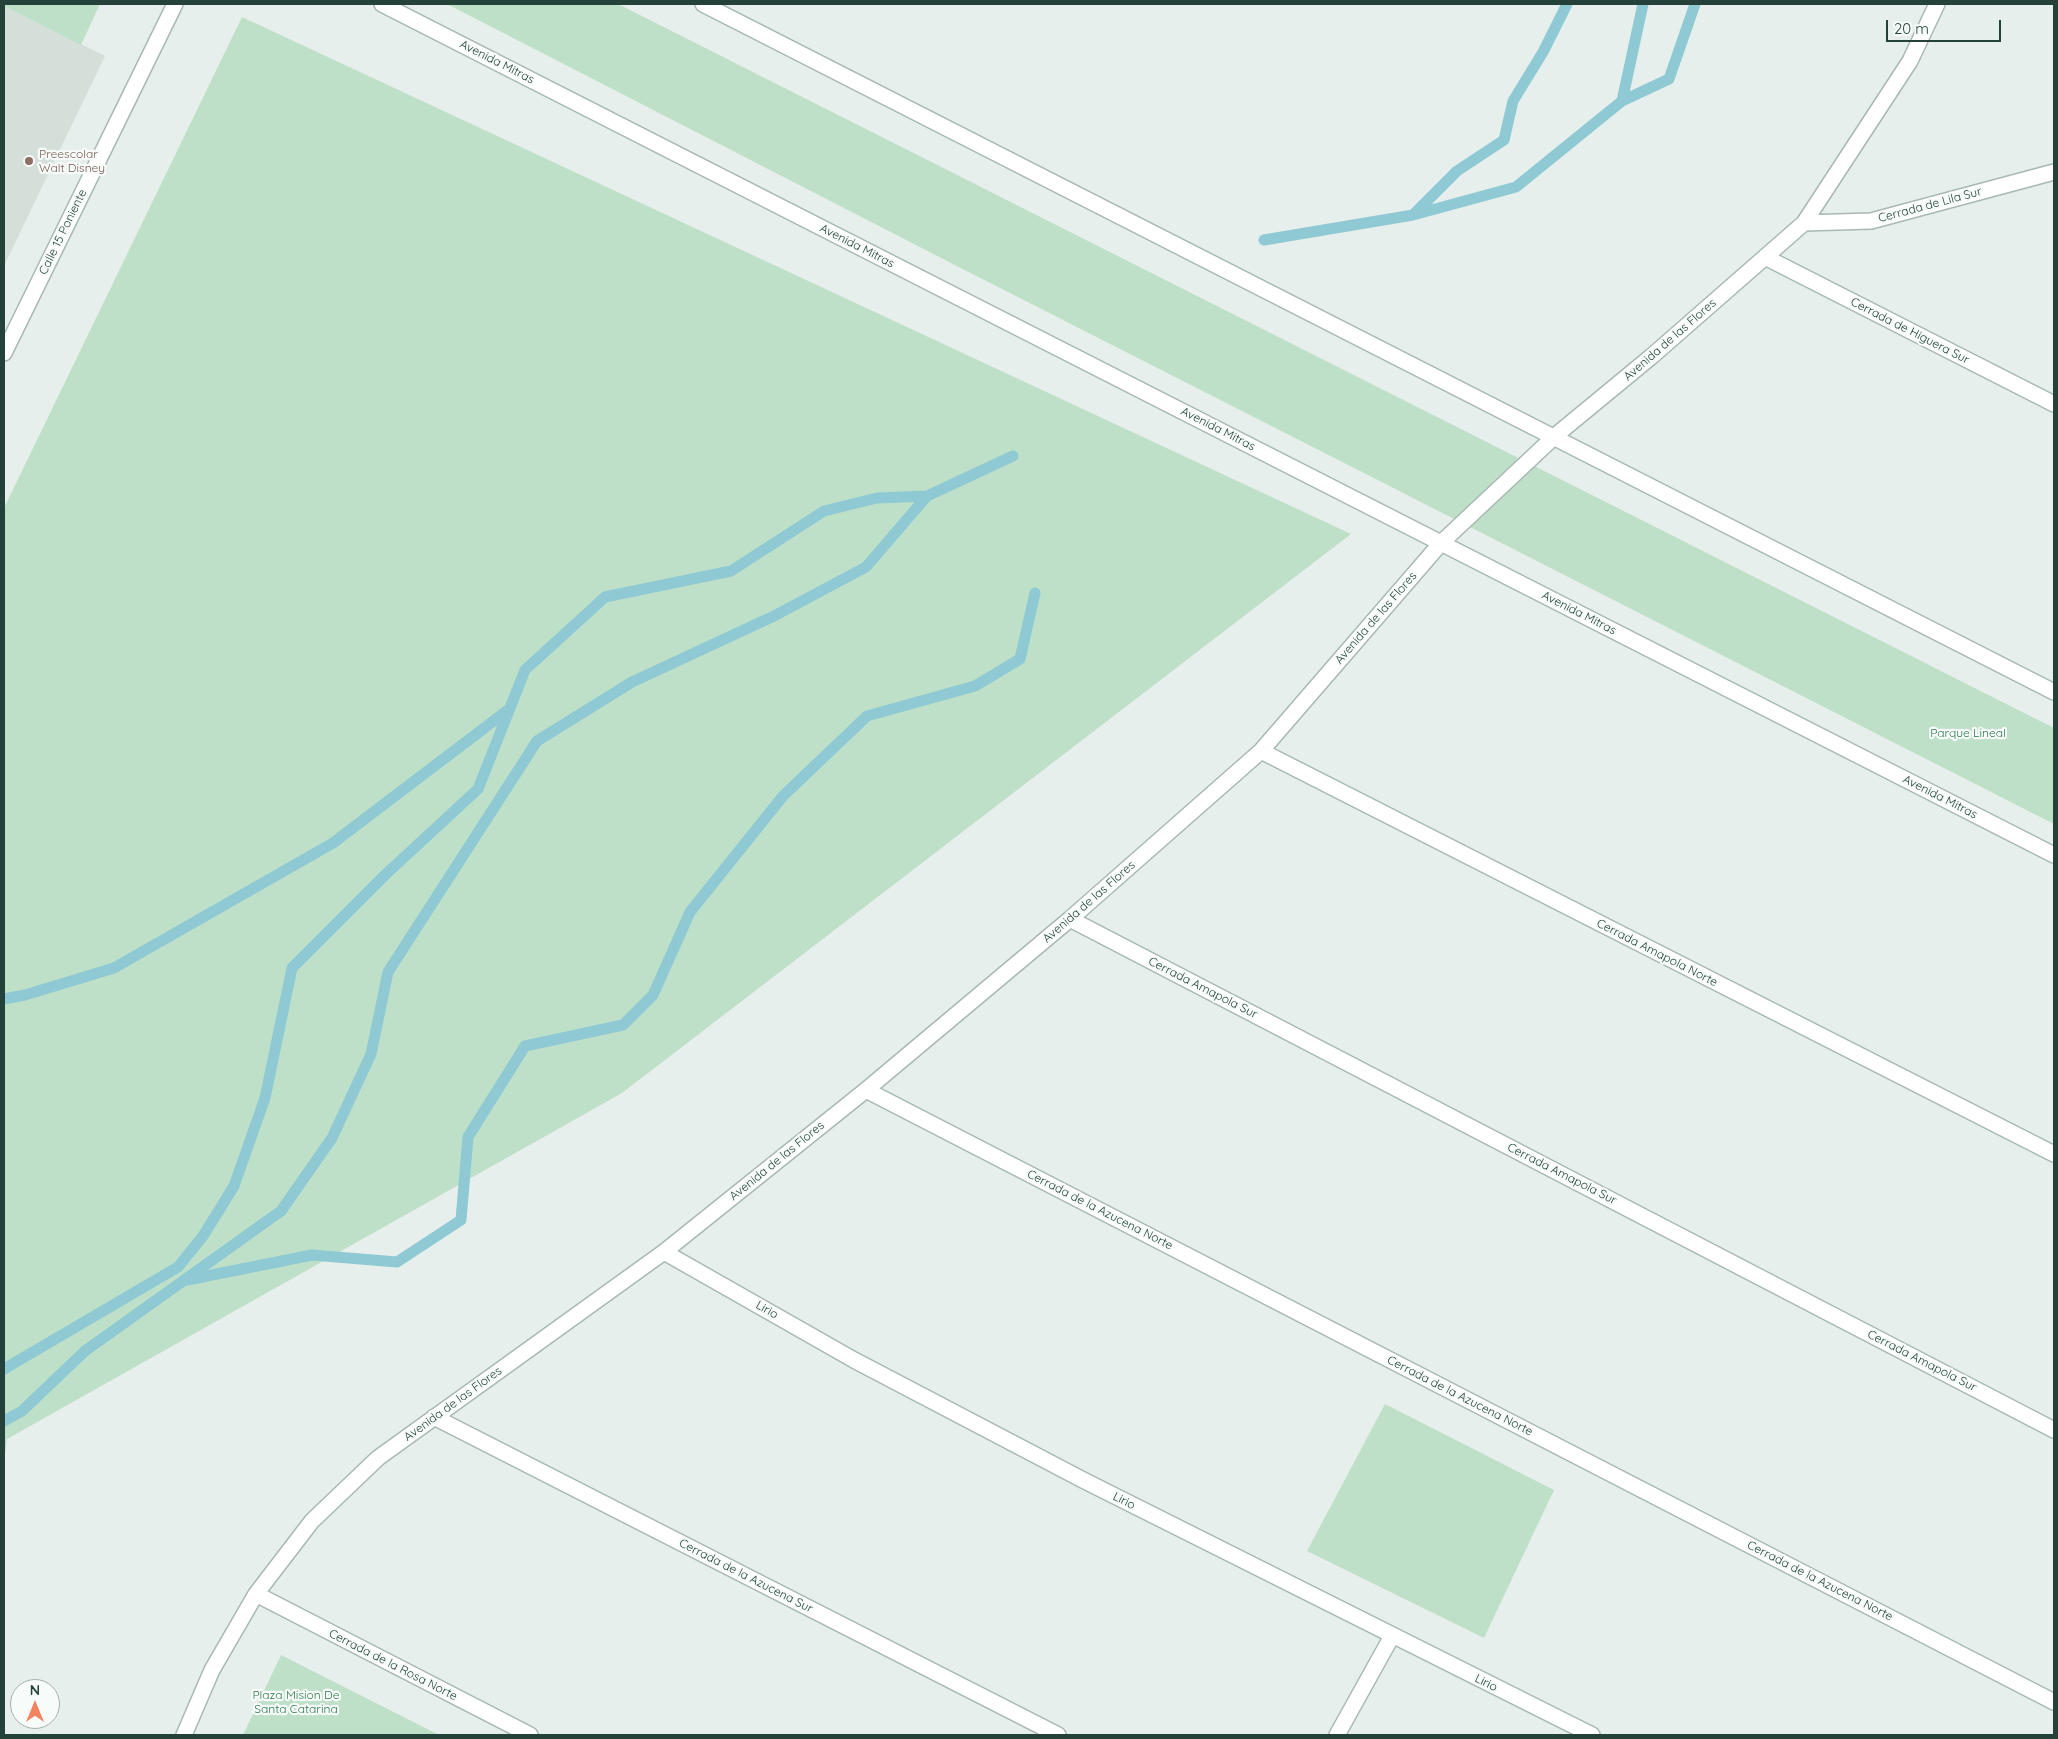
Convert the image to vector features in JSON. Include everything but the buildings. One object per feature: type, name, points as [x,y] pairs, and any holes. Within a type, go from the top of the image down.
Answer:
[{"type":"street","name":"Calle 15 Poniente","points":[[4,353],[175,4]]},
{"type":"street","name":"Avenida Mitras","points":[[382,4],[2054,855]]},
{"type":"street","points":[[703,4],[1555,436],[2054,692]]},
{"type":"street","name":"Avenida de las Flores","points":[[184,1735],[212,1670],[256,1594],[312,1521],[378,1458],[664,1252],[866,1090],[1070,919],[1260,751],[1441,543],[1555,436],[1652,356],[1804,223],[1910,61],[1937,4]]},
{"type":"street","name":"Cerrada de Lila Sur","points":[[1804,223],[1871,221],[2054,172]]},
{"type":"street","name":"Cerrada de Higuera Sur","points":[[1765,258],[2054,404]]},
{"type":"street","name":"Cerrada Amapola Norte","points":[[1260,751],[2054,1154]]},
{"type":"street","name":"Cerrada Amapola Sur","points":[[1070,919],[2054,1430]]},
{"type":"street","name":"Cerrada de la Azucena Norte","points":[[866,1090],[2054,1702]]},
{"type":"street","name":"Lirio","points":[[664,1252],[854,1360],[1083,1480],[1592,1735]]},
{"type":"street","name":"Cerrada de la Azucena Sur","points":[[434,1417],[1058,1735]]},
{"type":"street","name":"Cerrada de la Rosa Norte","points":[[256,1594],[530,1735]]},
{"type":"street","points":[[1337,1735],[1392,1636]]},
{"type":"shaded area","name":"Preescolar Walt Disney","points":[[4,6],[105,56],[4,266]]},
{"type":"green space","points":[[4,4],[100,4],[81,45],[4,6]]},
{"type":"green space","name":"Parque Lineal","points":[[447,4],[618,4],[2054,728],[2054,824],[947,261]]},
{"type":"green space","points":[[242,17],[1351,534],[622,1093],[7,1439],[4,1461],[4,508]]},
{"type":"green space","points":[[1385,1404],[1554,1490],[1484,1638],[1307,1551]]},
{"type":"green space","name":"Plaza Mision De Santa Catarina","points":[[281,1655],[439,1735],[243,1735]]},
{"type":"waterway","points":[[1414,214],[1457,171],[1504,140],[1513,101],[1543,52],[1567,4]]},
{"type":"waterway","points":[[1264,240],[1413,215],[1516,187],[1622,101],[1643,4]]},
{"type":"waterway","points":[[1622,101],[1669,79],[1695,4]]},
{"type":"waterway","points":[[4,1369],[178,1267],[203,1236],[234,1186],[265,1098],[292,968],[385,875],[478,789],[525,670],[605,597],[731,571],[824,511],[877,498],[927,496],[1013,456]]},
{"type":"waterway","points":[[4,1421],[22,1411],[85,1351],[281,1211],[332,1138],[371,1054],[388,972],[537,741],[632,682],[774,616],[866,567],[927,496]]},
{"type":"waterway","points":[[187,1280],[312,1255],[397,1262],[461,1220],[468,1137],[525,1046],[623,1025],[653,995],[690,912],[783,796],[867,716],[975,686],[1020,659],[1035,593]]},
{"type":"waterway","points":[[4,999],[25,995],[114,968],[333,843],[508,710]]},
{"type":"place","name":"Preescolar Walt Disney","points":[[29,161]]}]
